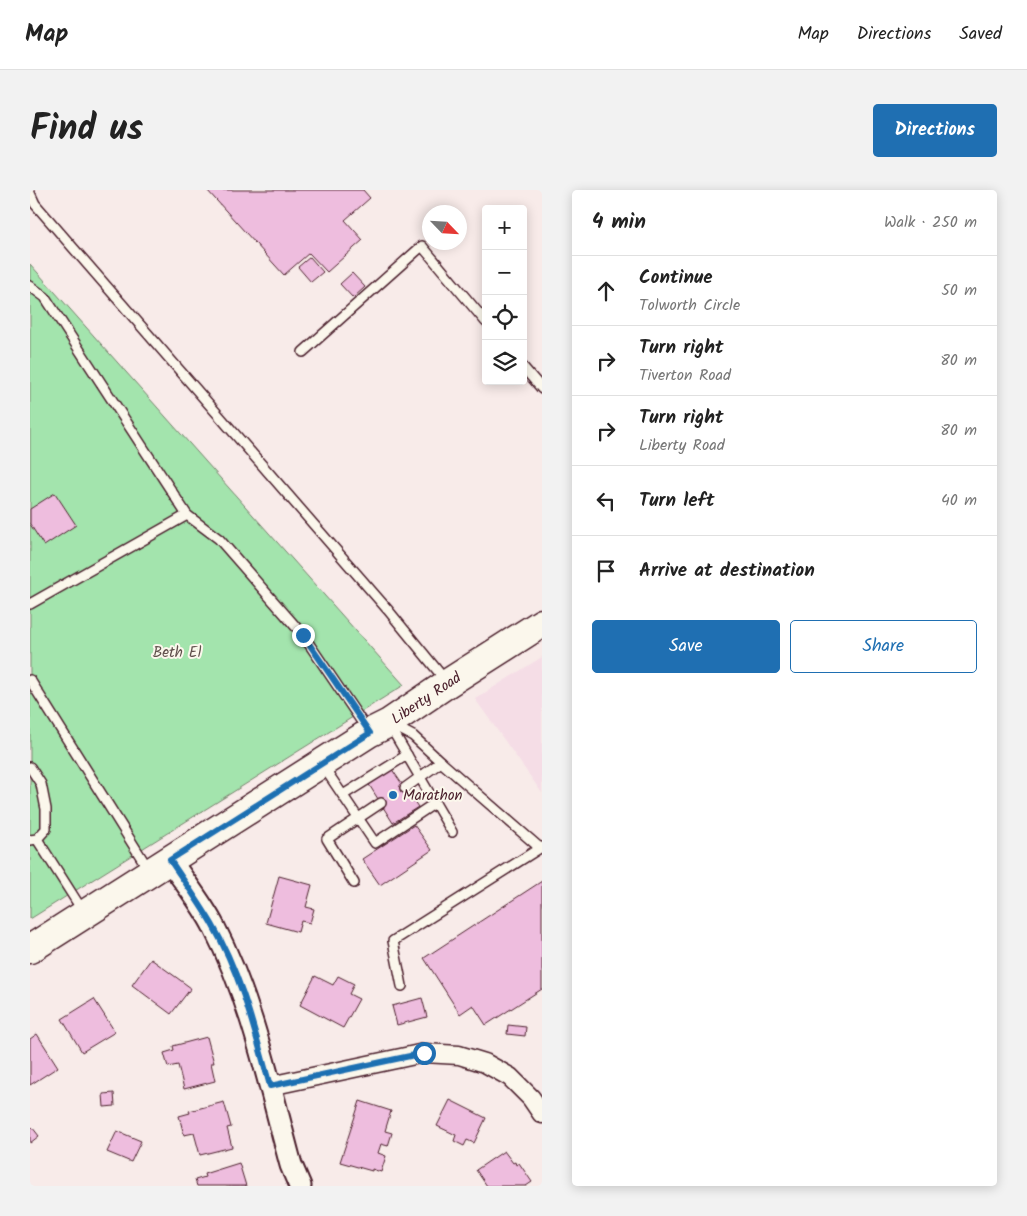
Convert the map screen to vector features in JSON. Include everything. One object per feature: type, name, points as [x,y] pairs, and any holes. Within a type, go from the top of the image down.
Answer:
[{"type":"main road","name":"Liberty Road","points":[[30,949],[542,623]]},
{"type":"street","points":[[160,866],[213,925],[232,965],[248,1007],[292,1165],[300,1186]]},
{"type":"street","points":[[270,1086],[424,1053],[459,1055],[485,1063],[510,1077],[531,1098],[542,1114]]},
{"type":"lane","points":[[30,193],[35,204],[382,603],[448,683]]},
{"type":"lane","points":[[304,352],[422,246],[482,317]]},
{"type":"lane","points":[[30,286],[45,297],[187,515],[219,539],[303,635],[379,728],[407,755],[452,832]]},
{"type":"lane","points":[[527,372],[542,390]]},
{"type":"lane","points":[[30,604],[187,515]]},
{"type":"lane","points":[[30,680],[160,866]]},
{"type":"lane","points":[[379,728],[413,736],[541,847],[393,941],[402,986]]},
{"type":"lane","points":[[343,795],[407,755]]},
{"type":"lane","points":[[405,788],[441,762]]},
{"type":"lane","points":[[321,763],[375,843],[435,803]]},
{"type":"lane","points":[[30,767],[41,784],[46,809],[46,829],[34,840],[85,914]]},
{"type":"lane","points":[[354,883],[327,839],[380,803]]},
{"type":"shaded area","points":[[542,657],[542,793],[475,699]]},
{"type":"green space","name":"Beth El","points":[[30,264],[404,685],[30,919]]},
{"type":"building","points":[[207,190],[363,190],[370,198],[345,220],[363,240],[327,272],[309,253],[284,275]]},
{"type":"building","points":[[310,257],[323,272],[311,282],[298,267]]},
{"type":"building","points":[[352,273],[365,287],[353,298],[340,284]]},
{"type":"building","points":[[55,493],[76,525],[44,546],[30,524],[30,509]]},
{"type":"building","name":"Marathon","points":[[391,768],[418,807],[393,823],[368,783]]},
{"type":"building","points":[[414,825],[432,850],[380,885],[362,859]]},
{"type":"building","points":[[279,876],[312,885],[306,907],[314,909],[310,923],[301,921],[298,932],[266,923]]},
{"type":"building","points":[[542,881],[542,989],[486,1025],[473,1005],[460,1014],[424,958]]},
{"type":"building","points":[[151,959],[191,988],[171,1014],[132,985]]},
{"type":"building","points":[[315,976],[333,985],[338,976],[354,984],[349,994],[359,999],[343,1028],[300,1005]]},
{"type":"building","points":[[422,998],[427,1017],[397,1025],[392,1006]]},
{"type":"building","points":[[94,999],[115,1032],[82,1052],[62,1019]]},
{"type":"building","points":[[508,1025],[526,1027],[525,1036],[507,1034]]},
{"type":"building","points":[[37,1034],[58,1067],[30,1085],[30,1039]]},
{"type":"building","points":[[207,1037],[214,1063],[211,1063],[215,1081],[184,1089],[178,1065],[168,1067],[164,1053],[174,1050],[173,1046]]},
{"type":"building","points":[[114,1093],[115,1106],[104,1107],[103,1094]]},
{"type":"building","points":[[450,1100],[486,1118],[474,1143],[467,1140],[464,1146],[454,1141],[456,1135],[437,1126]]},
{"type":"building","points":[[360,1101],[391,1111],[385,1131],[392,1133],[388,1146],[381,1144],[378,1153],[386,1156],[381,1172],[340,1162]]},
{"type":"building","points":[[224,1102],[231,1127],[227,1128],[232,1147],[200,1155],[194,1133],[184,1135],[179,1116],[190,1113],[189,1111]]},
{"type":"building","points":[[32,1127],[39,1136],[30,1143],[30,1129]]},
{"type":"building","points":[[117,1131],[141,1141],[131,1162],[107,1152]]},
{"type":"building","points":[[504,1151],[513,1163],[515,1162],[516,1165],[519,1163],[532,1182],[526,1186],[487,1186],[476,1170]]},
{"type":"building","points":[[239,1163],[246,1186],[197,1186],[195,1180],[205,1177],[204,1174]]},
{"type":"place","name":"Marathon","points":[[393,795]]},
{"type":"route","points":[[303,635],[370,733],[170,860],[213,925],[232,965],[248,1007],[270,1086],[424,1053]]}]
